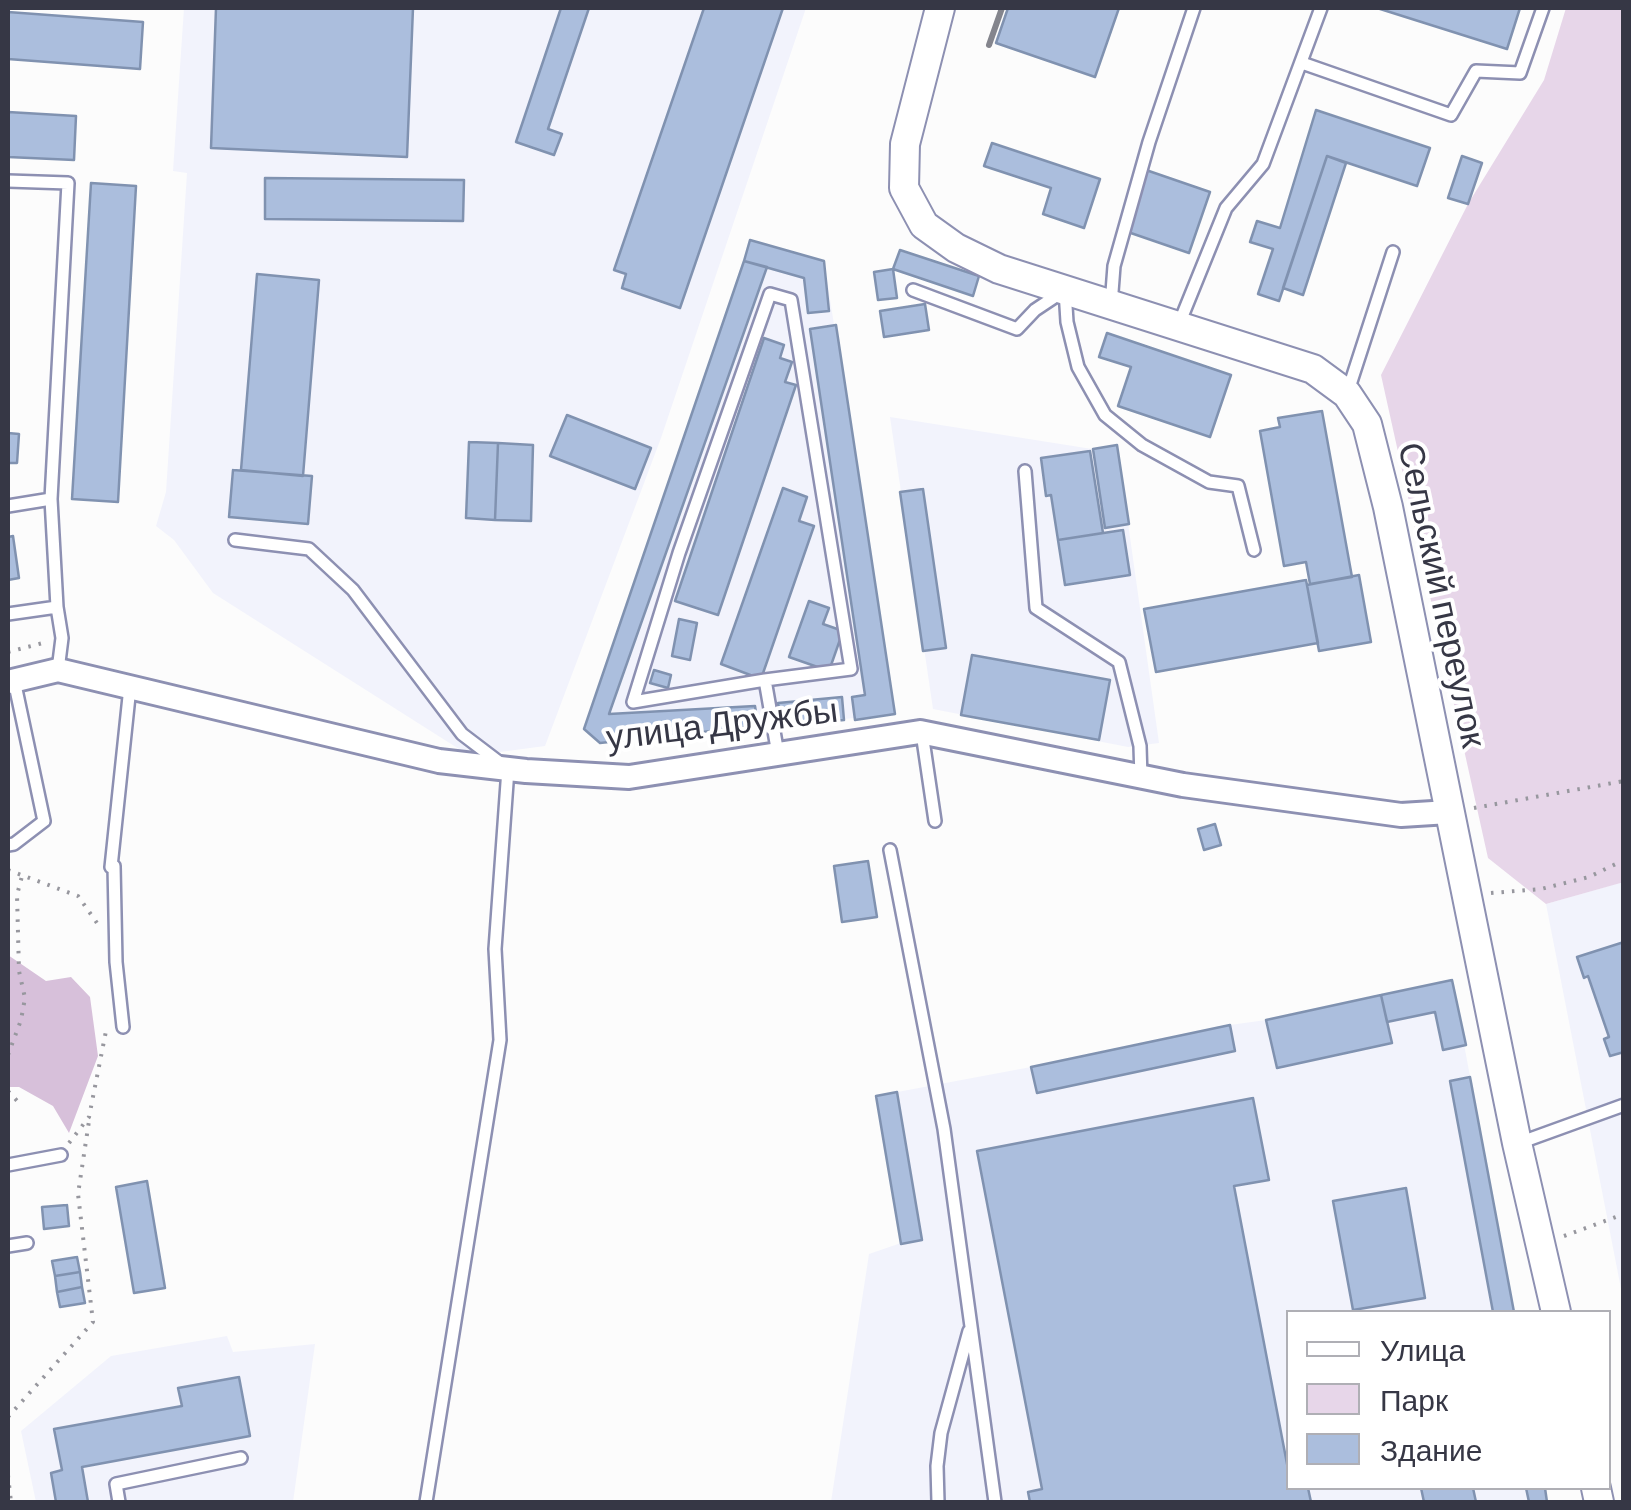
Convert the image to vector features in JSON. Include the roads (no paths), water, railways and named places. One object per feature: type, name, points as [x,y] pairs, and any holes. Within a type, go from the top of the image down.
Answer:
[{"type":"street","name":"Сельский переулок","points":[[940,8],[905,144],[904,188],[924,225],[956,248],[999,269],[1313,369],[1347,394],[1367,424],[1388,506],[1517,1143],[1556,1310]]},
{"type":"street","name":"улица Дружбы","points":[[11,681],[58,670],[440,762],[508,769],[629,777],[922,733],[1141,778],[1401,815],[1449,812]]},
{"type":"lane","points":[[1111,305],[1114,266],[1149,142],[1194,8]]},
{"type":"lane","points":[[1177,328],[1226,208],[1262,164],[1321,8]]},
{"type":"lane","points":[[1302,63],[1451,115],[1476,72],[1520,73],[1543,8]]},
{"type":"lane","points":[[8,181],[68,183],[51,499],[62,638],[58,670]]},
{"type":"lane","points":[[1347,394],[1393,252]]},
{"type":"lane","points":[[913,290],[1017,329],[1035,310],[1064,290],[1078,368],[1105,415],[1142,446],[1209,482],[1238,486],[1254,550]]},
{"type":"lane","points":[[770,294],[791,300],[851,669],[766,680],[633,702],[679,554],[770,294]]},
{"type":"lane","points":[[1025,471],[1036,608],[1120,662],[1140,746],[1141,778]]},
{"type":"lane","points":[[8,506],[51,499]]},
{"type":"lane","points":[[235,540],[309,549],[353,590],[462,734],[508,769],[496,949],[500,1040],[426,1502]]},
{"type":"lane","points":[[8,614],[57,608]]},
{"type":"lane","points":[[766,680],[778,754]]},
{"type":"lane","points":[[8,845],[44,821],[11,681]]},
{"type":"lane","points":[[124,1027],[116,962],[114,866],[110,867],[130,687]]},
{"type":"lane","points":[[922,733],[935,821]]},
{"type":"lane","points":[[890,850],[944,1128],[995,1502]]},
{"type":"lane","points":[[1517,1143],[1624,1105]]},
{"type":"lane","points":[[8,1165],[60,1155]]},
{"type":"lane","points":[[8,1246],[27,1243]]},
{"type":"lane","points":[[938,1502],[941,1433],[971,1325]]},
{"type":"lane","points":[[119,1502],[116,1484],[241,1458]]},
{"type":"railway","points":[[989,45],[1002,8]]}]
